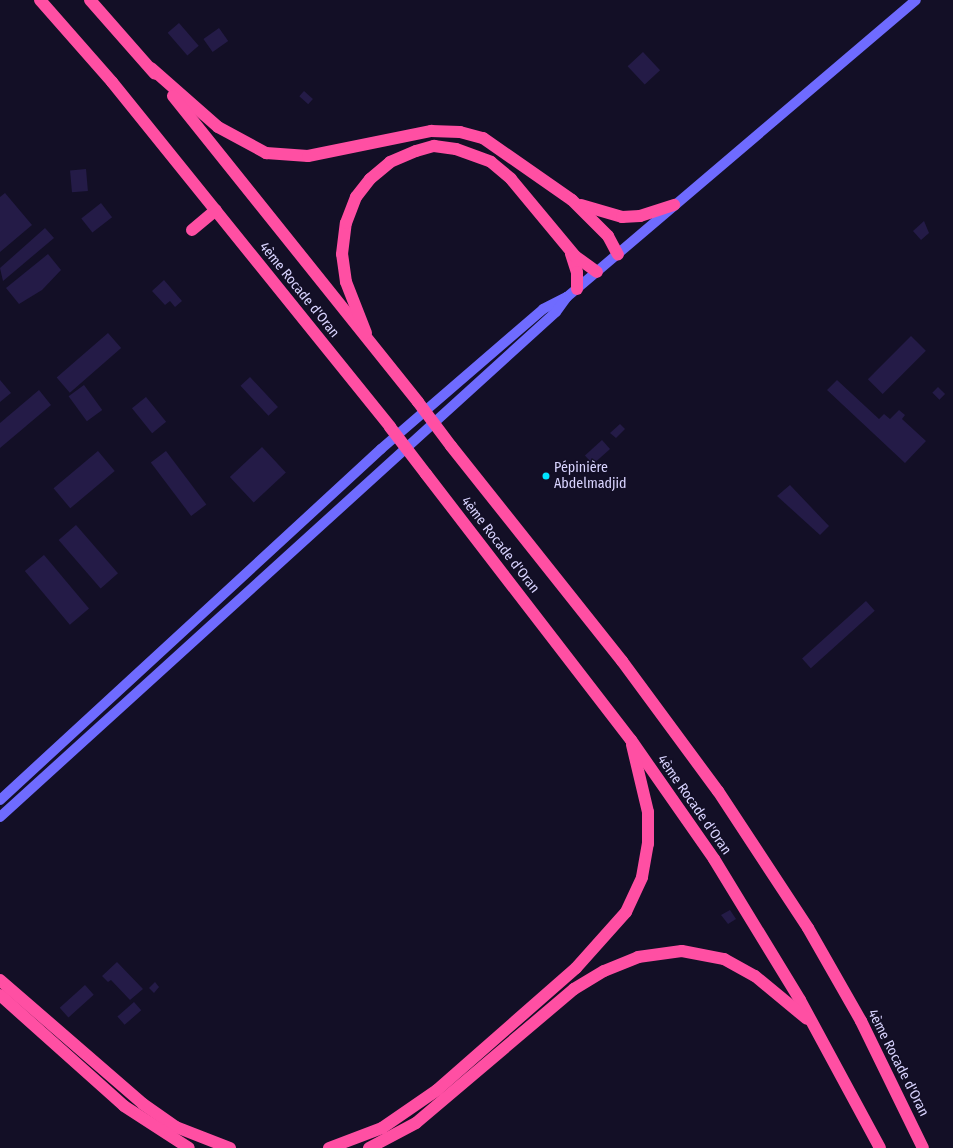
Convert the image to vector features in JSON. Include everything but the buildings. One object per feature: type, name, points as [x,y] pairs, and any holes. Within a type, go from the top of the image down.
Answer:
[{"type":"highway","name":"4ème Rocade d'Oran","points":[[40,0],[216,210],[390,427],[630,740],[714,858],[814,1024],[880,1148]]},
{"type":"highway","name":"4ème Rocade d'Oran","points":[[90,0],[151,68],[372,347],[418,402],[622,661],[718,790],[808,928],[861,1021],[923,1148]]},
{"type":"highway","points":[[151,68],[218,127],[266,153],[308,156],[431,131],[460,132],[496,145],[572,200],[588,209],[622,217],[640,216],[674,205]]},
{"type":"highway","points":[[372,347],[346,282],[342,254],[346,223],[356,196],[370,178],[390,162],[434,146],[480,156],[512,179],[569,250],[597,272]]},
{"type":"highway","points":[[572,200],[603,231],[618,255]]},
{"type":"highway","points":[[192,230],[216,210]]},
{"type":"highway","points":[[569,250],[577,272],[577,289]]},
{"type":"highway","points":[[329,1148],[382,1128],[437,1090],[576,968],[626,912],[642,877],[648,844],[648,812],[630,740]]},
{"type":"highway","points":[[369,1148],[416,1122],[574,989],[604,970],[638,957],[682,951],[724,960],[755,976],[814,1024]]},
{"type":"highway","points":[[0,980],[143,1104],[176,1127],[230,1148]]},
{"type":"highway","points":[[0,995],[124,1106],[189,1148]]},
{"type":"main road","points":[[0,800],[382,449],[543,308],[567,297],[577,289],[916,0]]},
{"type":"main road","points":[[0,817],[556,312],[567,297]]},
{"type":"place","name":"Pépinière Abdelmadjid","points":[[546,476]]}]
